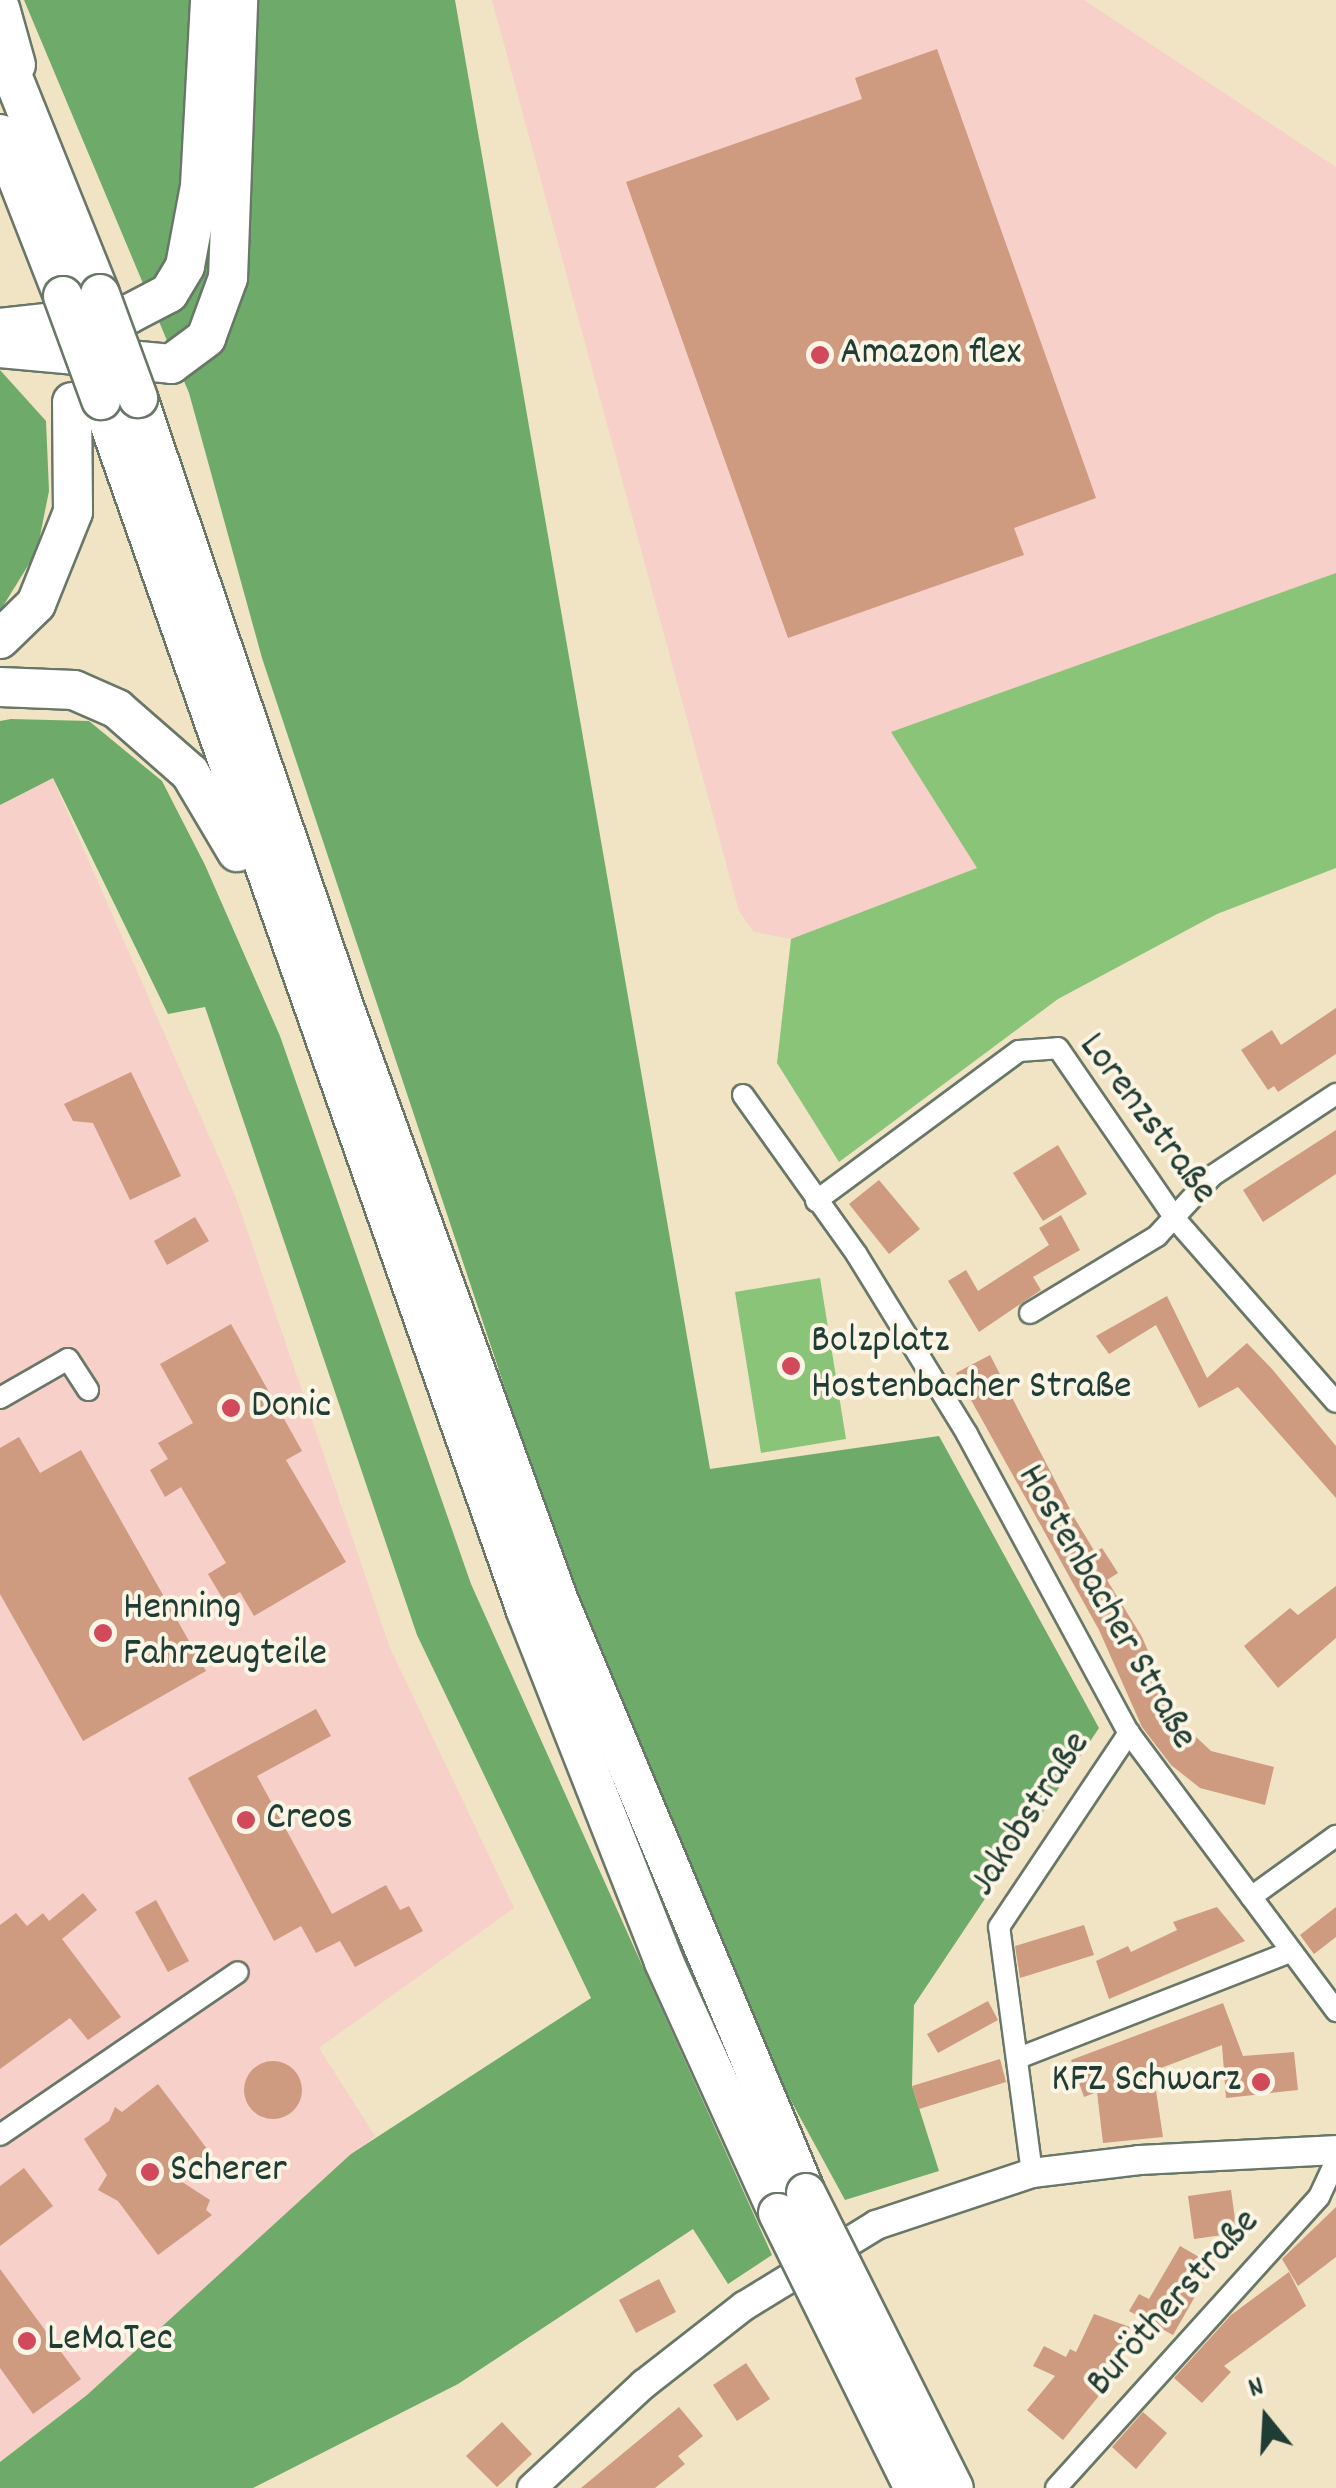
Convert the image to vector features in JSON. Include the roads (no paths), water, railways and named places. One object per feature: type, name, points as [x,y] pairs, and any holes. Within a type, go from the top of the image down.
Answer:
[{"type":"highway","points":[[0,328],[128,314],[169,294],[185,266],[200,186],[210,0]]},
{"type":"highway","points":[[0,348],[171,364],[206,338],[228,278],[238,0]]},
{"type":"highway","points":[[0,8],[17,132],[103,400],[302,984],[596,1794],[792,2203],[954,2488]]},
{"type":"highway","points":[[0,46],[34,217],[72,295],[103,400],[346,1012],[559,1601],[792,2203],[914,2488]]},
{"type":"highway","points":[[0,639],[36,604],[69,527],[76,457],[103,400]]},
{"type":"highway","points":[[0,687],[74,690],[156,737],[218,816],[302,984]]},
{"type":"street","name":"Lorenzstraße","points":[[816,1200],[1002,1062],[1040,1045],[1058,1048],[1176,1220],[1336,1402]]},
{"type":"street","points":[[1030,1313],[1176,1220],[1190,1194],[1212,1176],[1336,1094]]},
{"type":"street","name":"Hostenbacher Straße","points":[[743,1096],[816,1200],[967,1434],[1129,1733],[1336,2011]]},
{"type":"street","points":[[0,1398],[68,1359],[88,1390]]},
{"type":"street","name":"Jakobstraße","points":[[1032,2173],[1021,2057],[999,1928],[1129,1733]]},
{"type":"street","points":[[1251,1897],[1336,1836]]},
{"type":"street","points":[[1021,2057],[1290,1952]]},
{"type":"street","points":[[0,2135],[238,1972]]},
{"type":"street","points":[[532,2488],[716,2327],[876,2225],[948,2196],[1032,2173],[1139,2160],[1336,2150]]},
{"type":"street","name":"Burötherstraße","points":[[1056,2488],[1319,2197],[1336,2161]]},
{"type":"place","name":"Amazon flex","points":[[820,355]]},
{"type":"place","name":"Bolzplatz Hostenbacher Straße","points":[[791,1366]]},
{"type":"place","name":"Donic","points":[[231,1408]]},
{"type":"place","name":"Henning Fahrzeugteile","points":[[103,1633]]},
{"type":"place","name":"Creos","points":[[246,1820]]},
{"type":"place","name":"KFZ Schwarz","points":[[1261,2082]]},
{"type":"place","name":"Scherer","points":[[150,2172]]},
{"type":"place","name":"LeMaTec","points":[[27,2341]]}]
